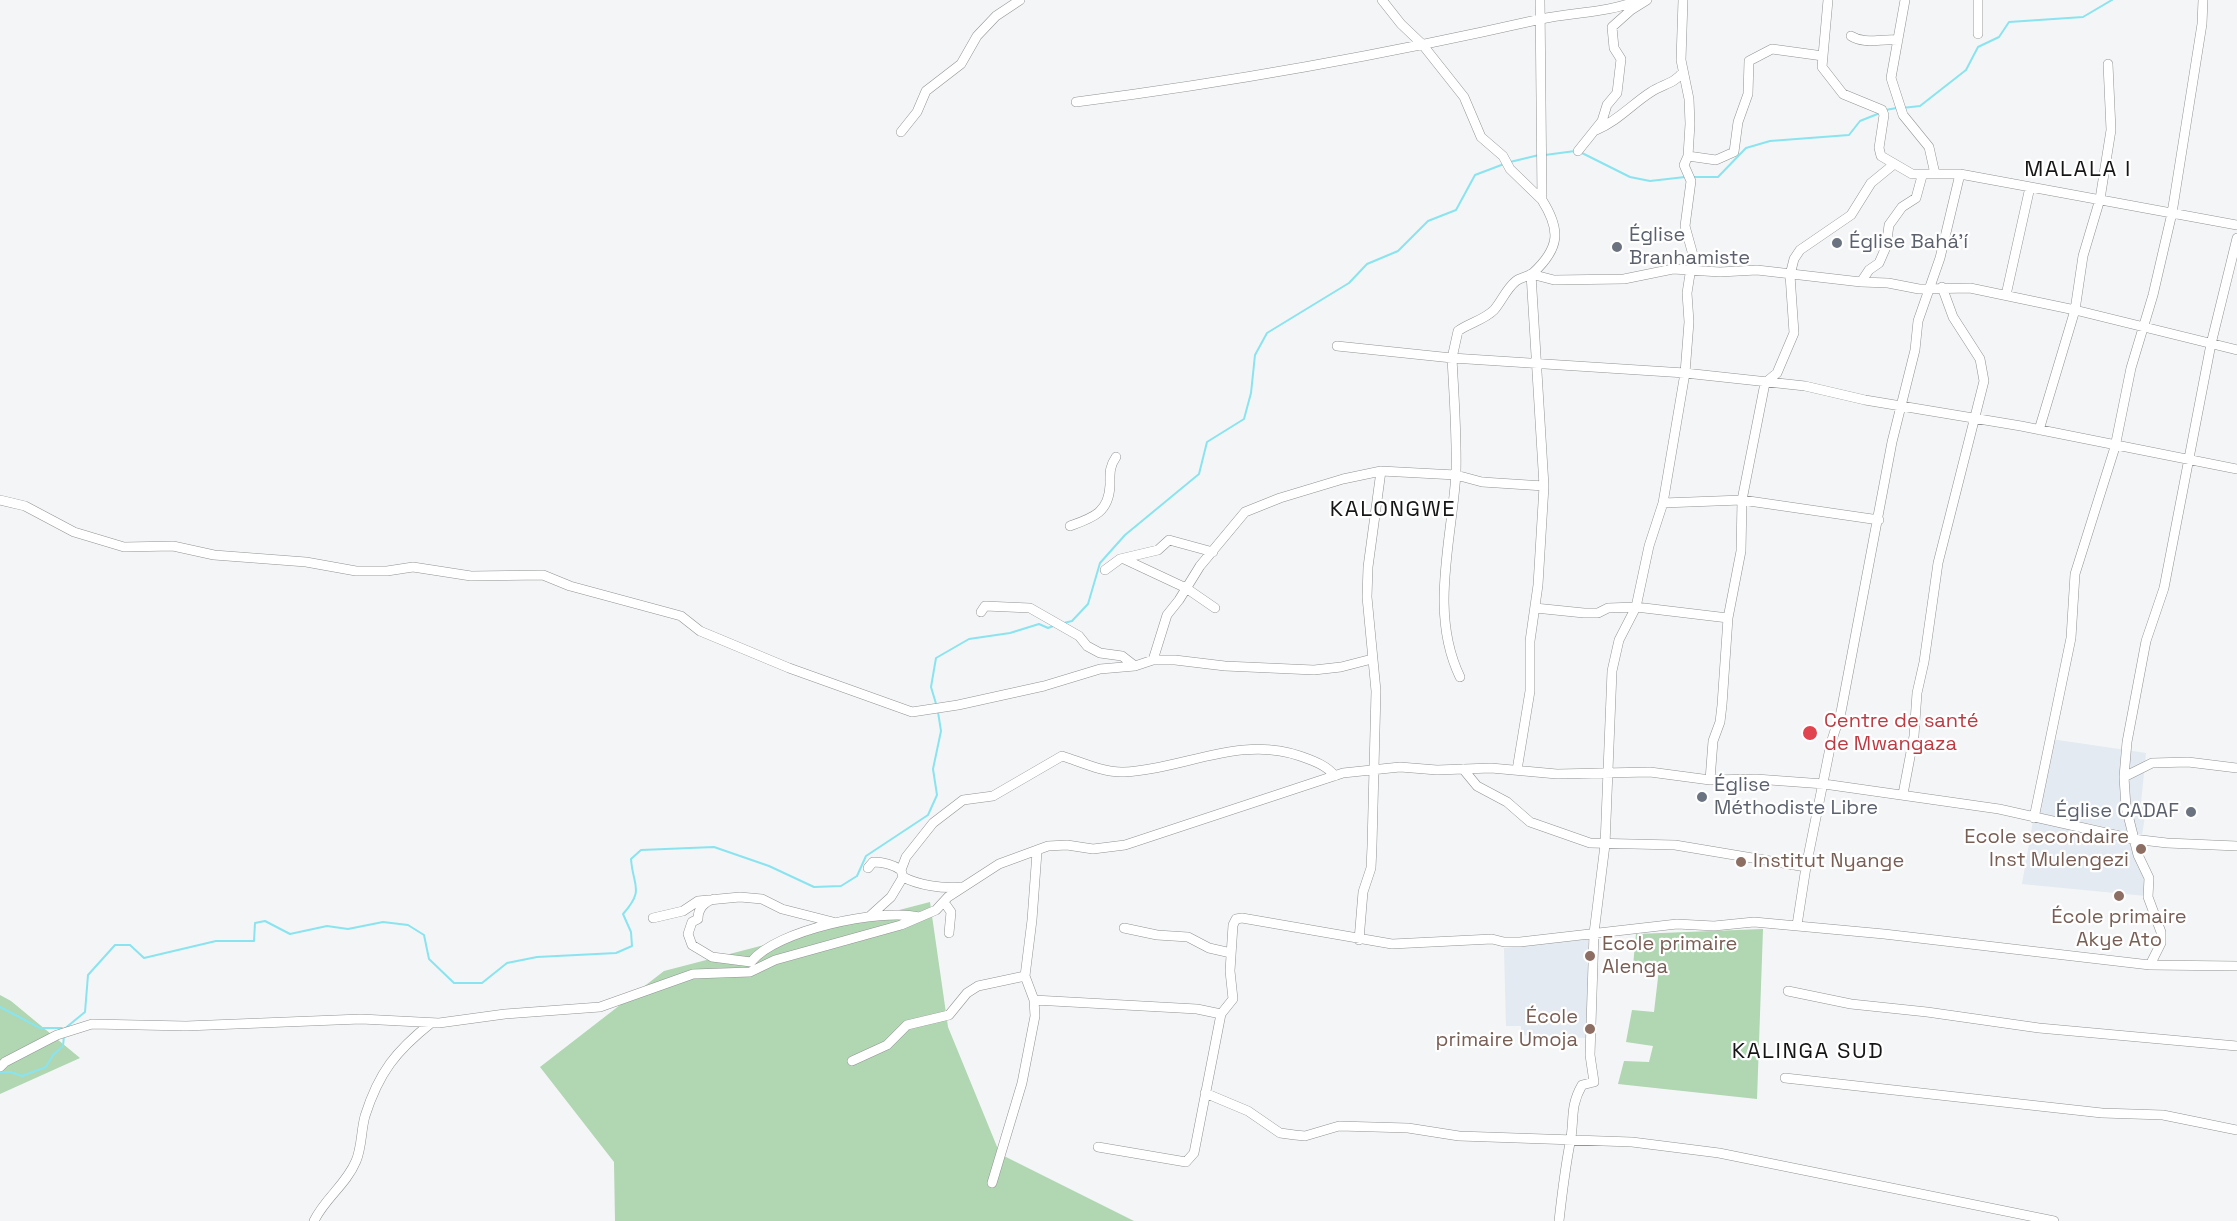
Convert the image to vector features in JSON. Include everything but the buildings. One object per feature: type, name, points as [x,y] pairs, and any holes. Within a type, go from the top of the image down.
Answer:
[{"type":"street","points":[[901,132],[917,112],[926,91],[961,64],[977,36],[996,16],[1020,0]]},
{"type":"street","points":[[1382,0],[1401,24],[1422,44],[1464,97],[1481,137],[1508,161],[1510,169],[1542,200],[1556,228],[1555,245],[1531,274],[1517,280],[1488,316],[1458,331],[1452,358],[1456,475],[1447,542],[1444,616],[1460,677]]},
{"type":"street","points":[[1540,0],[1539,119],[1543,166],[1542,200]]},
{"type":"street","points":[[1076,102],[1267,75],[1494,32],[1576,12],[1601,11],[1639,0]]},
{"type":"street","points":[[1578,151],[1602,122],[1608,105],[1617,93],[1622,59],[1614,48],[1612,27],[1631,10],[1647,0]]},
{"type":"street","points":[[1559,1221],[1562,1187],[1571,1140],[1570,1120],[1582,1085],[1594,1082],[1590,1055],[1594,933],[1605,845],[1614,653],[1636,607],[1649,546],[1663,503],[1685,373],[1689,322],[1687,293],[1693,255],[1685,224],[1691,181],[1684,165],[1688,156],[1689,99],[1683,72],[1680,37],[1683,0]]},
{"type":"street","points":[[1828,0],[1822,67],[1843,94],[1882,110],[1879,148],[1881,156],[1893,165],[1922,176],[1960,174],[2237,225]]},
{"type":"street","points":[[1905,0],[1891,78],[1903,115],[1929,147],[1935,174]]},
{"type":"street","points":[[1978,0],[1978,34]]},
{"type":"street","points":[[2034,818],[2071,638],[2075,573],[2115,447],[2131,368],[2145,327],[2172,213],[2202,24],[2203,0]]},
{"type":"street","points":[[1851,36],[1865,42],[1898,40]]},
{"type":"street","points":[[1688,156],[1716,160],[1734,152],[1738,122],[1748,94],[1749,61],[1772,49],[1823,56]]},
{"type":"street","points":[[2039,430],[2075,310],[2083,256],[2100,199],[2111,130],[2108,64]]},
{"type":"street","points":[[1592,133],[1621,117],[1653,90],[1677,80],[1683,72]]},
{"type":"street","points":[[1710,780],[1713,741],[1720,722],[1722,705],[1728,618],[1741,551],[1742,500],[1765,383],[1777,373],[1794,333],[1790,275],[1800,250],[1851,215],[1871,183],[1893,165]]},
{"type":"street","points":[[1797,925],[1806,867],[1915,350],[1918,321],[1930,288],[1960,174]]},
{"type":"street","points":[[1861,282],[1869,270],[1879,263],[1886,247],[1889,225],[1902,207],[1916,198],[1922,176]]},
{"type":"street","points":[[2006,295],[2030,187]]},
{"type":"street","points":[[2150,965],[2161,943],[2161,932],[2148,897],[2149,878],[2133,839],[2126,807],[2124,777],[2140,668],[2164,588],[2211,344],[2237,238]]},
{"type":"street","points":[[1531,274],[1554,280],[1624,279],[1673,269],[1720,272],[1757,270],[1888,283],[1919,289],[1970,288],[2075,310],[2237,350]]},
{"type":"street","points":[[1517,771],[1530,691],[1528,667],[1535,609],[1544,486],[1531,274]]},
{"type":"street","points":[[1903,794],[1914,736],[1917,693],[1924,662],[1938,563],[1984,381],[1980,359],[1953,317],[1942,287]]},
{"type":"street","points":[[1337,346],[1452,358],[1685,373],[1804,386],[2237,469]]},
{"type":"street","points":[[1070,525],[1086,522],[1103,508],[1109,490],[1112,464],[1116,457]]},
{"type":"street","points":[[1153,660],[1167,615],[1245,512],[1280,498],[1343,479],[1381,471],[1456,475],[1482,482],[1544,486]]},
{"type":"street","points":[[1359,940],[1362,892],[1371,862],[1376,691],[1367,597],[1368,567],[1381,471]]},
{"type":"street","points":[[0,500],[25,506],[74,532],[124,547],[173,546],[214,555],[306,562],[356,571],[387,571],[413,567],[471,576],[550,576],[570,586],[681,616],[709,635],[905,711],[938,710],[1044,686],[1100,669],[1135,666],[1153,660],[1314,670],[1341,667],[1372,658]]},
{"type":"street","points":[[1663,503],[1742,500],[1879,520]]},
{"type":"street","points":[[1105,570],[1110,565],[1124,559],[1158,550],[1169,540],[1213,552]]},
{"type":"street","points":[[1124,559],[1186,588],[1215,608]]},
{"type":"street","points":[[981,612],[985,606],[1030,609],[1079,636],[1087,646],[1100,653],[1122,657],[1135,666]]},
{"type":"street","points":[[1535,609],[1598,613],[1608,608],[1636,607],[1728,618]]},
{"type":"street","points":[[868,918],[891,897],[902,873],[906,857],[933,823],[963,800],[993,796],[1062,756],[1092,766],[1123,772],[1231,750],[1274,749],[1317,762],[1335,776]]},
{"type":"street","points":[[2124,777],[2152,763],[2188,762],[2237,768]]},
{"type":"street","points":[[0,1067],[5,1062],[57,1035],[92,1024],[186,1026],[361,1019],[431,1023],[461,1022],[516,1013],[600,1008],[693,974],[751,962],[775,960],[901,925],[936,910],[963,887],[999,864],[1056,845],[1093,849],[1125,845],[1335,776],[1372,769],[1491,768],[1557,774],[1650,772],[1710,780],[1824,784],[1999,809],[2133,839],[2237,846]]},
{"type":"street","points":[[1463,769],[1477,786],[1507,802],[1530,822],[1582,841],[1605,845],[1675,845],[1806,867]]},
{"type":"street","points":[[992,1183],[1022,1083],[1035,1016],[1034,1000],[1025,976],[1037,852]]},
{"type":"street","points":[[868,868],[873,862],[881,862],[914,882],[947,888],[963,887]]},
{"type":"street","points":[[714,899],[705,902],[698,913],[698,919],[692,922],[688,933],[692,945],[712,957],[751,962]]},
{"type":"street","points":[[653,918],[683,911],[698,901],[762,899],[782,909],[838,923]]},
{"type":"street","points":[[944,902],[951,912],[949,933]]},
{"type":"street","points":[[751,962],[764,950],[795,935],[838,923],[889,914],[919,917]]},
{"type":"street","points":[[1098,1147],[1186,1161],[1194,1152],[1221,1014],[1233,999],[1230,971],[1233,925],[1236,920],[1242,918],[1392,944],[1492,939],[1504,942],[1677,924],[1714,926],[1754,922],[2150,965],[2237,966]]},
{"type":"street","points":[[1124,928],[1157,935],[1185,936],[1209,948],[1232,953]]},
{"type":"street","points":[[709,972],[739,974],[758,969],[775,960]]},
{"type":"street","points":[[852,1061],[887,1045],[907,1025],[949,1015],[967,993],[978,986],[1025,976]]},
{"type":"street","points":[[1788,990],[1851,1004],[2039,1028],[2237,1046]]},
{"type":"street","points":[[1034,1000],[1197,1009],[1221,1014]]},
{"type":"street","points":[[314,1221],[321,1207],[348,1179],[358,1158],[365,1117],[384,1070],[402,1046],[431,1023]]},
{"type":"street","points":[[1785,1078],[2102,1113],[2163,1115],[2237,1130]]},
{"type":"street","points":[[1205,1093],[1248,1112],[1280,1133],[1305,1136],[1339,1126],[1366,1126],[1408,1128],[1459,1136],[1609,1139],[1719,1153],[2054,1221]]},
{"type":"shaded area","points":[[2051,739],[2146,753],[2141,803],[2146,810],[2142,835],[2039,813]]},
{"type":"shaded area","points":[[2033,821],[2131,840],[2147,878],[2146,896],[2022,884]]},
{"type":"shaded area","points":[[1588,939],[1587,1038],[1521,1035],[1521,1026],[1506,1026],[1504,948]]},
{"type":"green space","points":[[930,902],[948,1027],[1000,1154],[1134,1221],[615,1221],[614,1162],[540,1067],[664,971]]},
{"type":"green space","points":[[1763,929],[1757,1099],[1618,1084],[1624,1061],[1649,1062],[1653,1046],[1626,1042],[1632,1010],[1654,1012],[1659,969],[1633,966],[1636,934]]},
{"type":"green space","points":[[0,995],[11,1001],[80,1058],[0,1094]]},
{"type":"waterway","points":[[1902,108],[1920,106],[1966,70],[1978,47],[1999,37],[2009,22],[2083,17],[2112,0]]},
{"type":"waterway","points":[[1885,110],[1897,108]]},
{"type":"waterway","points":[[1694,177],[1718,177],[1746,148],[1770,141],[1849,135],[1860,121],[1880,113]]},
{"type":"waterway","points":[[1545,155],[1575,151]]},
{"type":"waterway","points":[[1580,152],[1630,177],[1650,181],[1685,177]]},
{"type":"waterway","points":[[1510,162],[1539,155]]},
{"type":"waterway","points":[[1064,623],[1072,621],[1088,604],[1100,563],[1125,535],[1199,474],[1207,442],[1244,419],[1251,393],[1255,355],[1267,333],[1349,283],[1367,264],[1398,251],[1428,221],[1456,210],[1475,175],[1504,164]]},
{"type":"waterway","points":[[937,707],[931,687],[936,658],[969,639],[1010,633],[1039,624],[1048,628],[1056,625]]},
{"type":"waterway","points":[[63,1030],[85,1012],[88,975],[115,945],[130,945],[144,958],[216,941],[254,941],[255,923],[265,921],[290,934],[327,926],[348,929],[383,922],[408,925],[424,935],[429,959],[454,983],[482,983],[507,963],[537,957],[616,953],[632,946],[631,932],[623,914],[636,893],[631,859],[641,850],[714,847],[769,866],[814,887],[841,886],[857,876],[866,856],[928,815],[937,795],[933,769],[941,731],[938,712]]},
{"type":"waterway","points":[[0,1007],[40,1028],[62,1028]]},
{"type":"waterway","points":[[0,1072],[11,1072],[22,1076],[46,1067],[53,1055],[63,1046],[64,1036]]},
{"type":"place","name":"Église Bahá'í","points":[[1837,243]]},
{"type":"place","name":"Église Branhamiste","points":[[1617,247]]},
{"type":"place","name":"Centre de santé de Mwangaza","points":[[1810,733]]},
{"type":"place","name":"Église Méthodiste Libre","points":[[1702,797]]},
{"type":"place","name":"Église CADAF","points":[[2191,812]]},
{"type":"place","name":"Ecole secondaire Inst Mulengezi","points":[[2141,849]]},
{"type":"place","name":"Institut Nyange","points":[[1741,862]]},
{"type":"place","name":"École primaire Akye Ato","points":[[2119,896]]},
{"type":"place","name":"Ecole primaire Alenga","points":[[1590,956]]},
{"type":"place","name":"École primaire Umoja","points":[[1590,1029]]},
{"type":"district","name":"MALALA I","points":[[2078,170]]},
{"type":"district","name":"KALONGWE","points":[[1393,510]]},
{"type":"district","name":"KALINGA SUD","points":[[1808,1052]]}]
